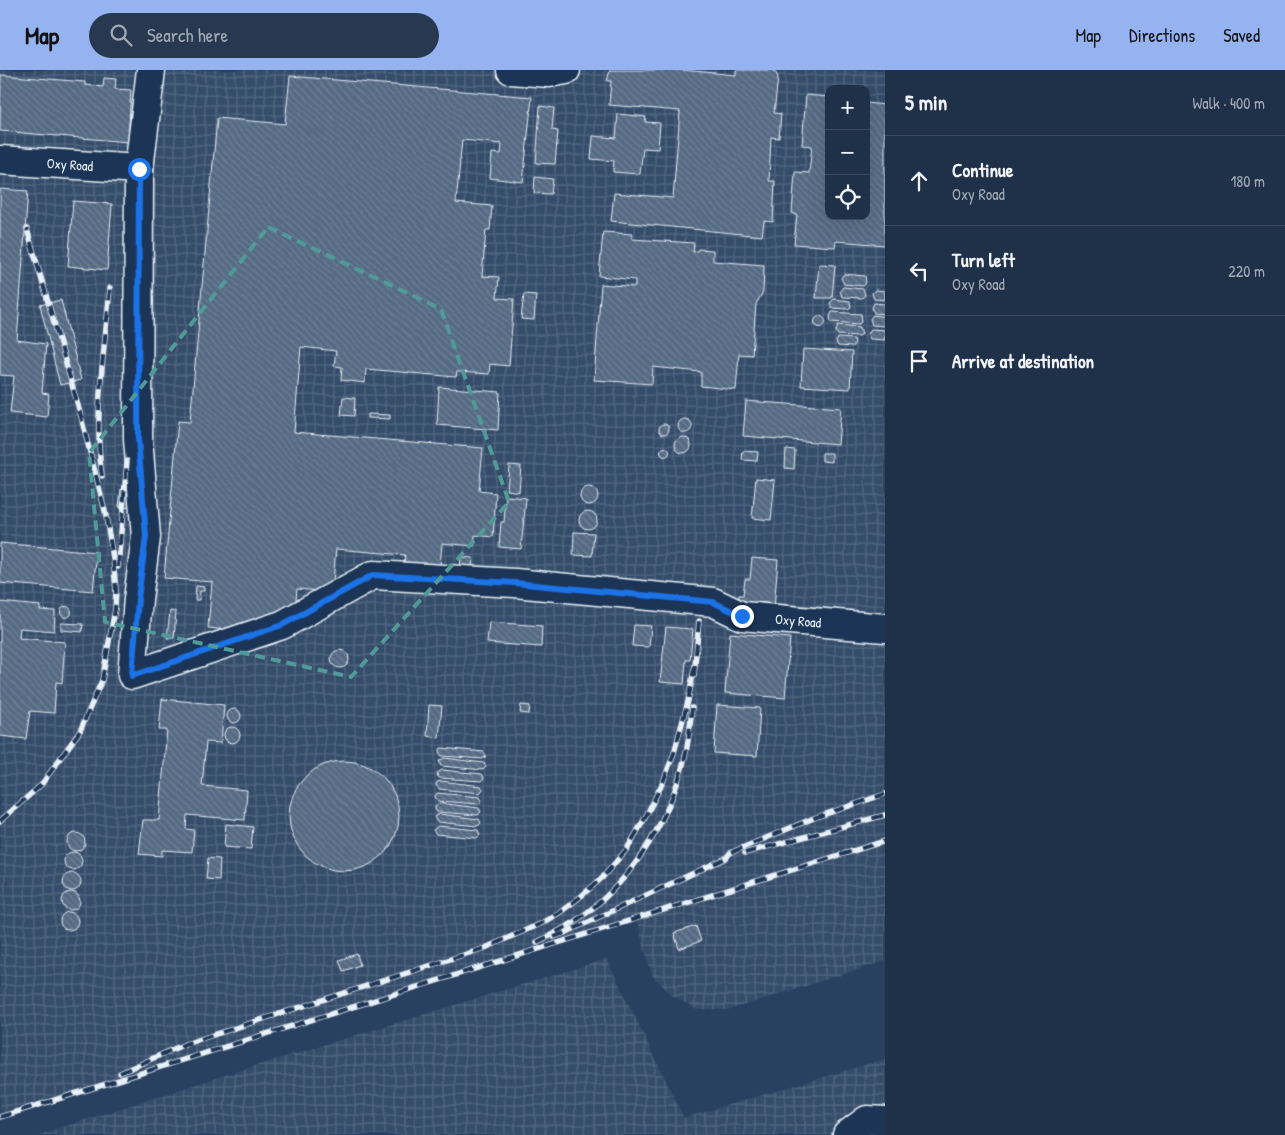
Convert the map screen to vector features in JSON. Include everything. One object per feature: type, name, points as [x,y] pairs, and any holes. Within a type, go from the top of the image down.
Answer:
[{"type":"street","name":"Oxy Road","points":[[151,70],[139,169],[138,439],[146,536],[138,599],[132,676],[282,625],[373,575],[515,583],[713,602],[742,616],[885,628]]},
{"type":"street","points":[[511,70],[549,73],[566,70]]},
{"type":"street","name":"Oxy Road","points":[[0,160],[139,169]]},
{"type":"street","points":[[847,1135],[867,1120],[885,1121]]},
{"type":"highlighted area","points":[[268,227],[441,309],[509,502],[351,677],[105,622],[89,453]]},
{"type":"shaded area","points":[[0,70],[885,70],[885,961],[729,1010],[697,1010],[672,995],[652,975],[636,918],[0,1117]]},
{"type":"shaded area","points":[[607,959],[684,1118],[885,1059],[885,1135],[38,1135],[241,1070]]},
{"type":"building","points":[[610,70],[683,70],[736,75],[736,70],[774,70],[778,77],[774,113],[781,114],[779,138],[771,137],[769,181],[775,181],[773,222],[764,221],[762,236],[611,221],[614,193],[673,198],[680,111],[609,105],[611,81],[607,81]]},
{"type":"building","points":[[1,75],[85,82],[85,85],[103,87],[104,78],[116,79],[115,89],[131,90],[128,142],[0,131]]},
{"type":"building","points":[[290,76],[532,97],[523,182],[490,178],[492,153],[501,154],[502,144],[462,140],[456,203],[492,206],[490,230],[486,230],[482,276],[499,277],[497,298],[514,299],[509,366],[490,364],[489,374],[457,372],[456,377],[366,369],[365,383],[341,380],[342,367],[334,366],[336,351],[301,347],[294,432],[483,448],[479,491],[496,493],[493,537],[475,535],[474,546],[442,543],[440,567],[404,564],[405,555],[336,549],[332,592],[297,589],[295,611],[240,631],[208,628],[212,582],[164,578],[178,421],[190,422],[217,118],[285,124]]},
{"type":"building","points":[[806,95],[825,97],[825,220],[870,220],[870,103],[885,105],[885,245],[836,241],[835,247],[794,244],[797,215],[792,213],[795,172],[809,173],[812,146],[802,145]]},
{"type":"building","points":[[540,106],[554,108],[552,130],[558,131],[555,164],[536,163]]},
{"type":"building","points":[[618,114],[646,117],[645,122],[660,123],[658,149],[643,148],[640,174],[613,172],[614,161],[591,159],[593,136],[616,138]]},
{"type":"building","points":[[535,177],[553,179],[551,194],[534,193]]},
{"type":"building","points":[[0,189],[28,191],[17,340],[46,344],[42,393],[49,394],[47,417],[10,413],[14,376],[0,375]]},
{"type":"building","points":[[73,201],[112,204],[107,270],[68,266]]},
{"type":"building","points":[[603,232],[632,234],[632,239],[694,243],[693,252],[698,249],[713,250],[713,261],[764,265],[763,292],[756,304],[752,355],[739,354],[736,390],[701,386],[701,372],[653,367],[652,384],[594,380],[601,284],[635,287],[635,280],[599,276]]},
{"type":"building","points":[[819,264],[835,265],[832,298],[816,298]]},
{"type":"building","points":[[844,274],[865,276],[866,283],[863,286],[844,284],[841,278]]},
{"type":"building","points":[[843,287],[863,289],[865,295],[862,298],[842,297],[840,291]]},
{"type":"building","points":[[875,290],[885,291],[885,300],[874,299],[872,293]]},
{"type":"building","points":[[524,294],[536,295],[534,320],[521,319]]},
{"type":"building","points":[[834,299],[850,301],[851,307],[848,309],[832,308],[830,303]]},
{"type":"building","points":[[61,300],[81,380],[60,385],[40,305]]},
{"type":"building","points":[[874,303],[885,304],[885,314],[874,313],[872,308]]},
{"type":"building","points":[[832,312],[861,314],[862,321],[859,324],[831,322]]},
{"type":"building","points":[[873,315],[885,317],[885,326],[872,325],[870,319]]},
{"type":"building","points":[[820,316],[826,322],[820,328],[814,322]]},
{"type":"building","points":[[838,325],[860,327],[862,334],[859,336],[838,335],[836,331]]},
{"type":"building","points":[[871,329],[885,330],[885,340],[870,339],[868,334]]},
{"type":"building","points":[[838,338],[854,339],[855,343],[852,347],[838,346],[836,342]]},
{"type":"building","points":[[803,349],[852,352],[850,389],[801,386]]},
{"type":"building","points":[[439,387],[500,392],[498,430],[437,425]]},
{"type":"building","points":[[343,397],[355,398],[354,416],[341,415]]},
{"type":"building","points":[[746,401],[841,408],[838,444],[743,436]]},
{"type":"building","points":[[368,414],[390,415],[390,419],[368,418]]},
{"type":"building","points":[[682,419],[688,419],[692,426],[688,433],[682,433],[678,429],[678,423]]},
{"type":"building","points":[[664,424],[669,429],[664,434],[659,429]]},
{"type":"building","points":[[683,437],[691,445],[683,453],[675,445]]},
{"type":"building","points":[[665,447],[670,452],[665,457],[660,452]]},
{"type":"building","points":[[786,449],[795,450],[794,469],[785,468]]},
{"type":"building","points":[[743,451],[758,452],[757,461],[742,460]]},
{"type":"building","points":[[822,453],[832,453],[832,462],[822,461]]},
{"type":"building","points":[[509,465],[521,466],[519,492],[507,490]]},
{"type":"building","points":[[756,478],[775,480],[771,520],[752,518]]},
{"type":"building","points":[[589,487],[595,490],[598,496],[595,502],[589,505],[583,502],[580,496],[583,490]]},
{"type":"building","points":[[121,489],[139,491],[138,508],[119,507]]},
{"type":"building","points":[[506,496],[526,498],[521,549],[499,547],[501,522],[504,522]]},
{"type":"building","points":[[588,511],[594,514],[597,520],[594,526],[588,529],[582,526],[579,520],[582,514]]},
{"type":"building","points":[[574,532],[594,533],[592,556],[573,555]]},
{"type":"building","points":[[0,543],[97,552],[93,591],[0,583]]},
{"type":"building","points":[[461,557],[473,558],[472,571],[460,569]]},
{"type":"building","points":[[752,558],[778,560],[774,608],[742,606],[743,600],[739,599],[739,595],[743,595],[745,579],[750,579]]},
{"type":"building","points":[[196,586],[204,587],[204,591],[200,591],[199,600],[195,600]]},
{"type":"building","points":[[0,602],[40,606],[40,610],[55,611],[54,631],[20,628],[19,638],[65,642],[62,683],[56,682],[54,713],[30,711],[26,739],[0,736]]},
{"type":"building","points":[[66,606],[72,612],[66,618],[60,612]]},
{"type":"building","points":[[170,611],[176,612],[174,638],[167,638]]},
{"type":"building","points":[[489,622],[542,626],[541,647],[487,643]]},
{"type":"building","points":[[61,623],[83,624],[82,632],[61,630]]},
{"type":"building","points":[[634,625],[651,626],[649,647],[632,646]]},
{"type":"building","points":[[666,627],[693,629],[690,660],[686,660],[684,684],[660,682]]},
{"type":"building","points":[[730,633],[790,638],[785,698],[725,693]]},
{"type":"building","points":[[336,650],[344,650],[349,655],[347,666],[336,668],[331,663],[331,655]]},
{"type":"building","points":[[162,699],[224,705],[221,743],[206,742],[202,786],[247,790],[245,820],[187,815],[186,829],[194,830],[192,852],[162,850],[162,856],[139,854],[143,820],[159,820],[167,730],[159,730]]},
{"type":"building","points":[[429,705],[442,706],[439,738],[427,736]]},
{"type":"building","points":[[521,705],[530,706],[529,714],[520,713]]},
{"type":"building","points":[[717,705],[760,708],[757,756],[714,753]]},
{"type":"building","points":[[234,709],[239,711],[241,716],[239,721],[234,723],[229,721],[227,716],[229,711]]},
{"type":"building","points":[[232,727],[240,735],[232,743],[224,735]]},
{"type":"building","points":[[441,748],[484,752],[486,756],[483,759],[442,756],[439,752]]},
{"type":"building","points":[[444,758],[484,763],[486,767],[483,770],[441,766],[439,761]]},
{"type":"building","points":[[344,761],[365,765],[383,777],[395,795],[399,816],[395,837],[383,855],[365,867],[344,871],[323,867],[305,855],[293,837],[289,816],[293,795],[305,777],[323,765]]},
{"type":"building","points":[[442,770],[482,774],[484,778],[481,781],[440,778],[437,773]]},
{"type":"building","points":[[437,782],[481,786],[483,789],[480,793],[439,789],[436,785]]},
{"type":"building","points":[[437,793],[480,797],[482,801],[479,804],[438,801],[435,797]]},
{"type":"building","points":[[439,803],[479,808],[481,812],[478,815],[437,812],[435,806]]},
{"type":"building","points":[[439,814],[479,819],[481,823],[478,826],[437,822],[434,817]]},
{"type":"building","points":[[226,824],[253,827],[251,849],[224,847]]},
{"type":"building","points":[[438,826],[478,830],[480,835],[477,838],[436,834],[433,830]]},
{"type":"building","points":[[76,833],[82,836],[85,842],[82,848],[76,851],[70,848],[67,842],[70,836]]},
{"type":"building","points":[[73,852],[79,855],[82,861],[79,867],[73,870],[67,867],[64,861],[67,855]]},
{"type":"building","points":[[208,858],[220,859],[219,880],[206,879]]},
{"type":"building","points":[[72,873],[78,876],[81,882],[78,888],[72,891],[66,888],[63,882],[66,876]]},
{"type":"building","points":[[71,892],[77,895],[80,901],[77,907],[71,910],[65,907],[62,901],[65,895]]},
{"type":"building","points":[[69,912],[75,915],[78,921],[75,927],[69,930],[63,927],[60,921],[63,915]]},
{"type":"building","points":[[696,926],[701,941],[679,949],[674,933]]},
{"type":"building","points":[[357,954],[360,965],[343,971],[339,960]]},
{"type":"railway","points":[[0,821],[41,785],[80,731],[102,680],[115,609],[116,590],[105,511],[79,409],[27,229]]},
{"type":"railway","points":[[102,476],[99,406],[110,288]]},
{"type":"railway","points":[[118,567],[127,461]]},
{"type":"railway","points":[[694,676],[699,621]]},
{"type":"railway","points":[[120,1073],[185,1044],[485,948],[540,924],[559,913],[602,878],[627,849],[645,818],[663,782],[674,753],[688,701],[694,669]]},
{"type":"railway","points":[[537,942],[564,928],[607,896],[641,855],[656,832],[668,808],[677,783],[686,751],[692,708]]},
{"type":"railway","points":[[554,937],[726,858],[730,853],[814,818],[885,794]]},
{"type":"railway","points":[[745,853],[885,815]]},
{"type":"railway","points":[[0,1117],[885,841]]},
{"type":"route","points":[[139,169],[138,439],[146,536],[138,599],[132,676],[282,625],[373,575],[515,583],[713,602],[742,616]]}]
